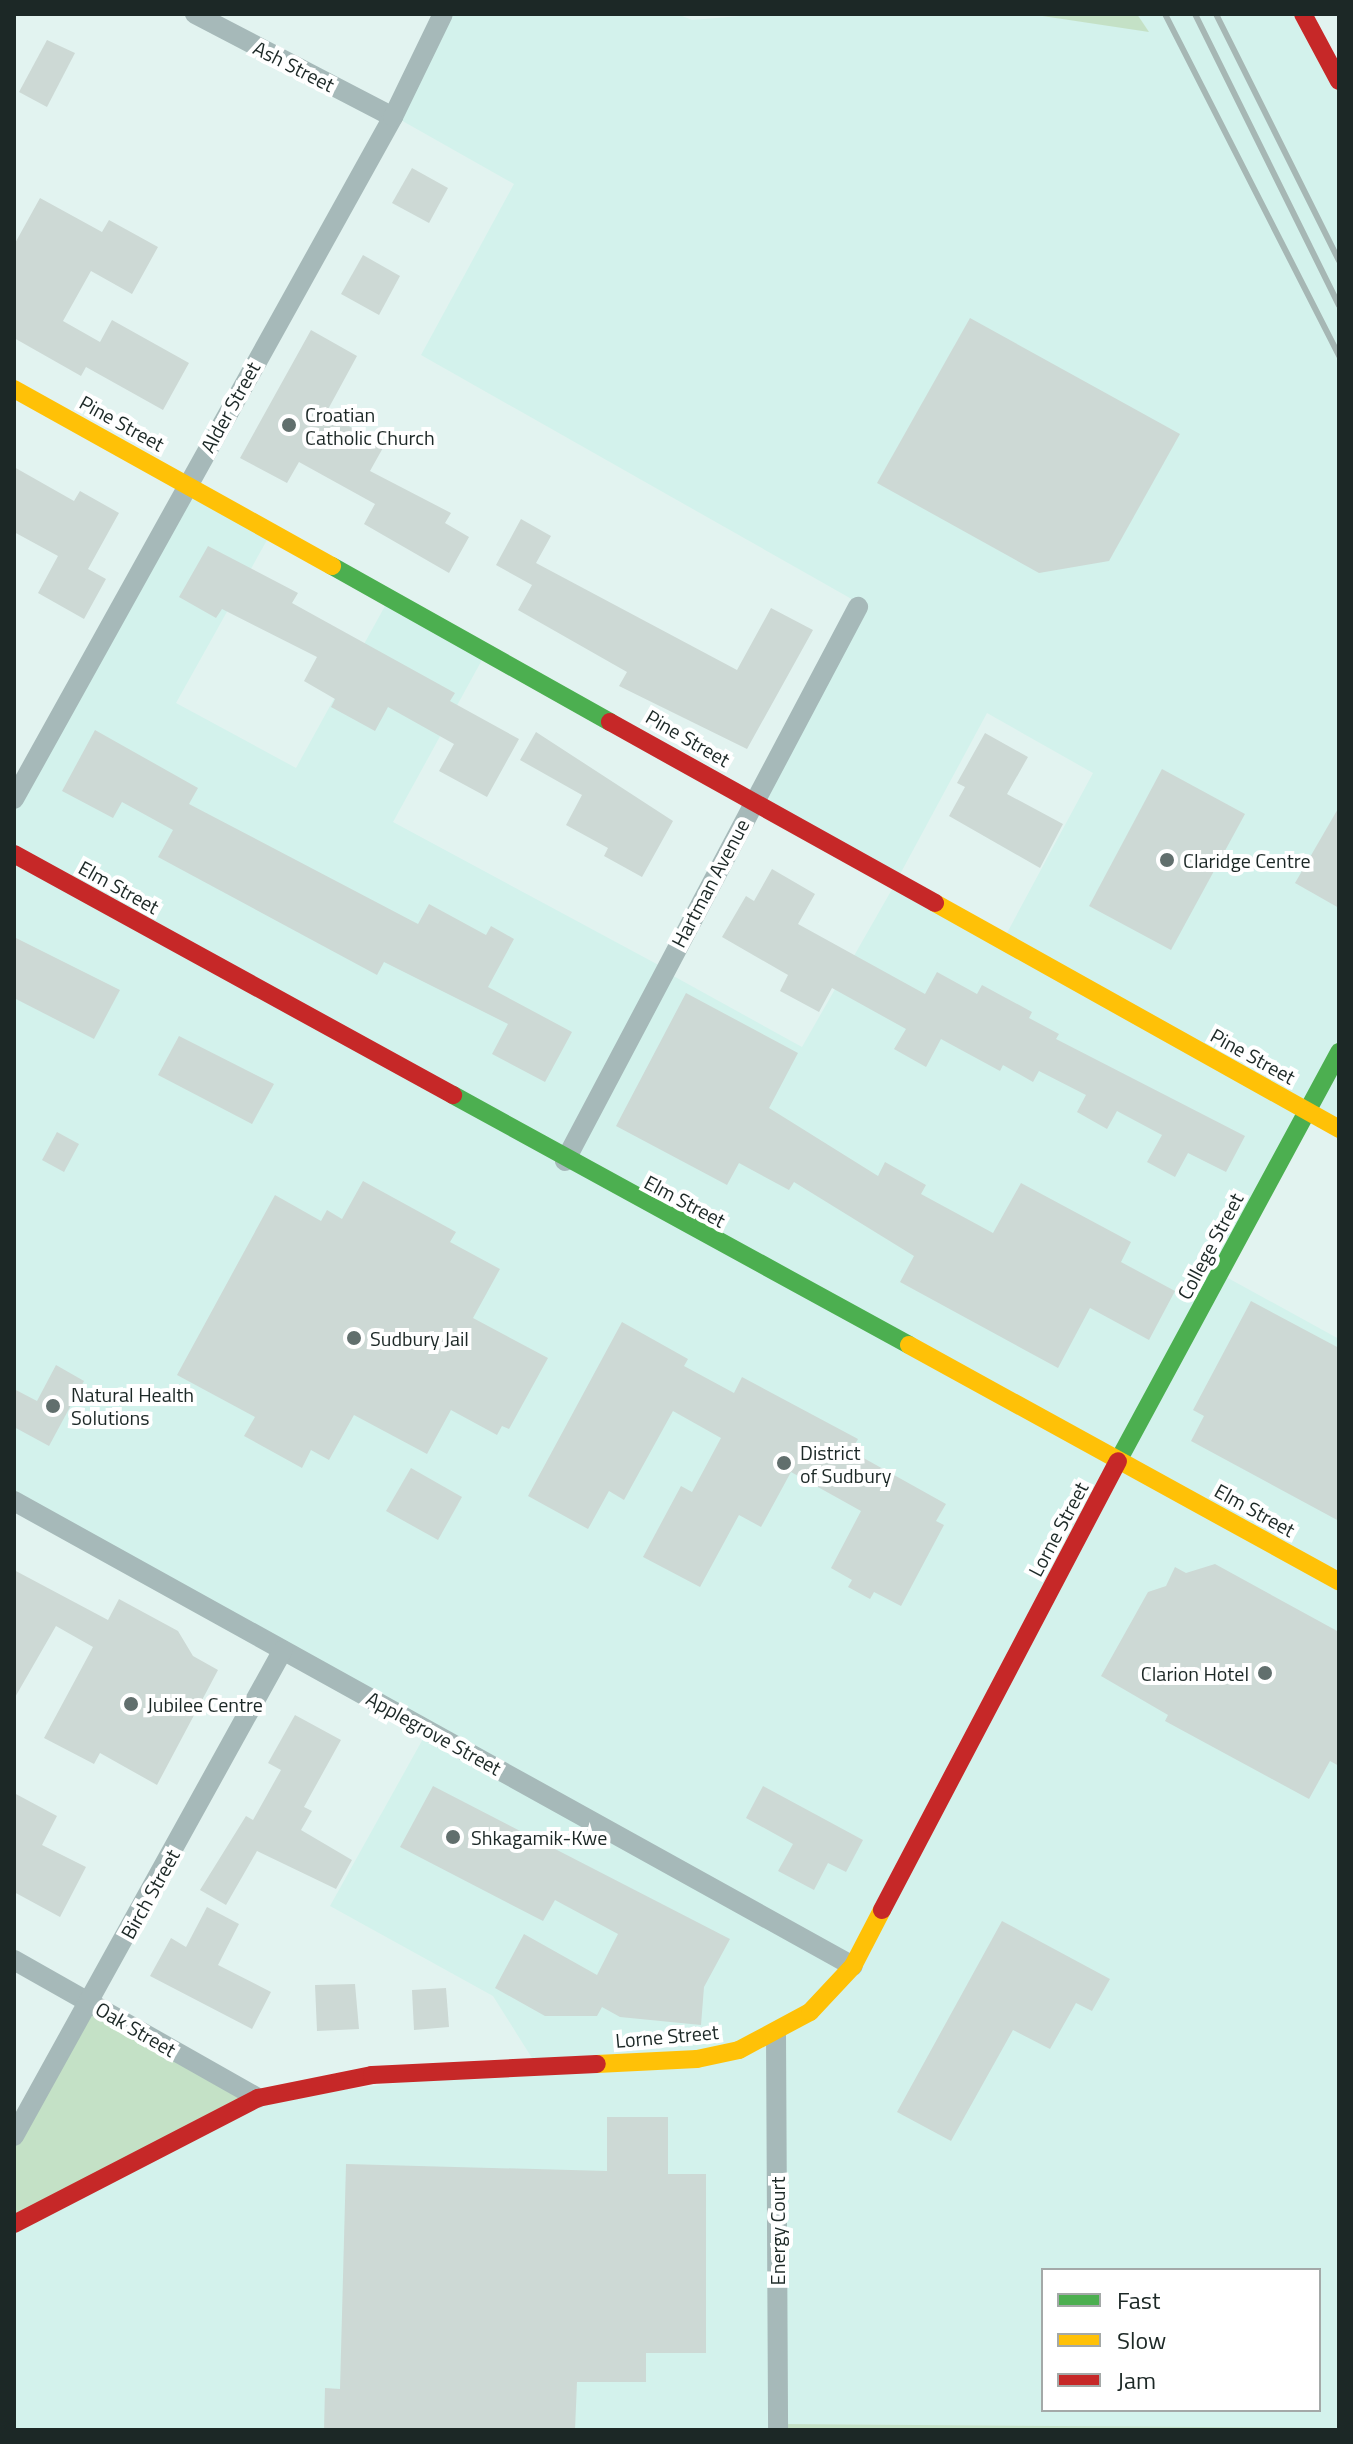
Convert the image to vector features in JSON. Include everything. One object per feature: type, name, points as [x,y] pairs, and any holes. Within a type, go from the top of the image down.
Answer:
[{"type":"main road","points":[[1303,14],[1339,81]]},
{"type":"main road","name":"Pine Street","points":[[14,389],[1339,1129]]},
{"type":"main road","name":"Elm Street","points":[[14,854],[565,1161],[1339,1581]]},
{"type":"main road","name":"College Street","points":[[1118,1461],[1339,1052]]},
{"type":"main road","name":"Lorne Street","points":[[14,2224],[258,2098],[372,2075],[697,2059],[739,2050],[776,2033],[810,2012],[853,1966],[1118,1461]]},
{"type":"street","name":"Ash Street","points":[[195,14],[393,117]]},
{"type":"street","name":"Alder Street","points":[[14,799],[96,658],[187,485],[393,117],[443,14]]},
{"type":"street","name":"Hartman Avenue","points":[[565,1161],[858,607]]},
{"type":"street","name":"Applegrove Street","points":[[14,1501],[853,1966]]},
{"type":"street","name":"Birch Street","points":[[14,2136],[91,2003],[283,1650]]},
{"type":"street","name":"Oak Street","points":[[14,1960],[258,2098]]},
{"type":"street","name":"Energy Court","points":[[776,2033],[778,2430]]},
{"type":"shaded area","points":[[451,14],[677,14],[692,20],[764,14],[1029,14],[1148,31],[1137,14],[1298,14],[1339,89],[1339,1124],[1305,1106],[1217,1272],[1339,1339],[1339,2428],[780,2424],[778,2035],[812,2014],[1123,1460],[570,1158],[668,973],[802,1047],[895,884],[1001,944],[1093,773],[987,713],[898,878],[759,799],[864,606],[421,355],[514,184],[399,119]]},
{"type":"shaded area","points":[[1029,14],[1137,14],[1149,32]]},
{"type":"shaded area","points":[[187,485],[272,531],[176,703],[296,768],[391,595],[488,649],[393,822],[666,969],[560,1163],[1113,1462],[851,1963],[776,2031],[776,2430],[14,2430],[14,2226],[260,2100],[537,2066],[493,1996],[330,1906],[429,1728],[14,1498],[14,808]]},
{"type":"shaded area","points":[[93,2002],[257,2095],[14,2226],[14,2140]]},
{"type":"shaded area","points":[[780,2424],[1339,2428],[1339,2430],[780,2430]]},
{"type":"building","points":[[47,40],[75,53],[47,107],[19,92]]},
{"type":"building","points":[[412,168],[448,188],[429,223],[392,203]]},
{"type":"building","points":[[40,198],[102,232],[109,220],[158,247],[132,294],[91,271],[63,321],[100,342],[112,320],[189,363],[163,410],[86,367],[81,376],[14,338],[14,245]]},
{"type":"building","points":[[363,255],[400,276],[379,315],[341,294]]},
{"type":"building","points":[[970,318],[1180,434],[1109,561],[1039,573],[877,483]]},
{"type":"building","points":[[311,330],[357,356],[326,413],[384,446],[370,471],[451,513],[445,523],[469,537],[449,573],[364,524],[375,504],[299,462],[287,483],[240,458]]},
{"type":"building","points":[[14,467],[74,501],[80,491],[119,513],[88,569],[106,579],[84,619],[38,593],[58,556],[14,532]]},
{"type":"building","points":[[521,519],[551,536],[536,563],[737,670],[771,608],[813,630],[747,749],[619,686],[627,672],[518,610],[532,585],[496,565]]},
{"type":"building","points":[[208,546],[298,593],[292,603],[455,693],[450,701],[519,739],[487,797],[439,771],[454,744],[388,707],[375,731],[331,707],[335,699],[304,681],[317,657],[222,609],[216,618],[179,597]]},
{"type":"building","points":[[95,730],[198,788],[189,804],[418,924],[429,904],[486,935],[491,926],[514,939],[488,987],[572,1032],[545,1082],[492,1054],[508,1024],[384,962],[377,975],[158,857],[173,830],[122,802],[113,818],[62,791]]},
{"type":"building","points":[[536,732],[673,821],[642,877],[604,856],[608,848],[566,825],[582,795],[520,760]]},
{"type":"building","points":[[985,733],[1028,757],[1007,794],[1063,824],[1040,868],[949,816],[965,787],[957,783]]},
{"type":"building","name":"Claridge Centre","points":[[1162,769],[1245,814],[1171,950],[1089,906]]},
{"type":"building","points":[[1339,807],[1339,908],[1295,883]]},
{"type":"building","points":[[772,869],[815,894],[798,924],[925,994],[937,972],[977,994],[982,985],[1032,1012],[1029,1018],[1059,1034],[1056,1039],[1245,1136],[1226,1172],[1188,1153],[1175,1177],[1147,1162],[1162,1135],[1117,1111],[1107,1129],[1077,1112],[1086,1095],[1039,1071],[1033,1082],[1003,1065],[1000,1071],[941,1039],[926,1067],[894,1049],[906,1029],[832,988],[819,1012],[780,991],[788,975],[722,937],[746,896],[754,901]]},
{"type":"building","points":[[14,937],[120,990],[94,1039],[14,998]]},
{"type":"building","points":[[686,993],[798,1053],[769,1108],[878,1176],[885,1162],[926,1185],[921,1194],[993,1233],[1021,1183],[1131,1242],[1121,1262],[1175,1291],[1149,1340],[1090,1308],[1058,1368],[900,1282],[914,1256],[794,1182],[789,1190],[739,1163],[727,1185],[616,1126]]},
{"type":"building","points":[[179,1036],[274,1084],[252,1124],[158,1075]]},
{"type":"building","points":[[57,1132],[79,1144],[64,1172],[42,1160]]},
{"type":"building","name":"Sudbury Jail","points":[[363,1181],[456,1232],[450,1242],[500,1269],[473,1318],[548,1358],[509,1429],[502,1426],[497,1435],[451,1410],[427,1454],[354,1415],[329,1460],[311,1450],[302,1468],[244,1436],[255,1417],[177,1375],[275,1195],[321,1221],[327,1210],[342,1219]]},
{"type":"building","points":[[1251,1301],[1339,1348],[1339,1521],[1191,1441],[1204,1416],[1193,1410]]},
{"type":"building","name":"District of Sudbury","points":[[622,1322],[688,1359],[684,1366],[734,1393],[742,1377],[858,1439],[851,1451],[946,1504],[936,1521],[944,1525],[901,1606],[874,1592],[870,1599],[848,1587],[852,1580],[831,1568],[861,1511],[791,1472],[761,1527],[739,1515],[700,1587],[643,1557],[681,1486],[692,1492],[721,1438],[673,1411],[624,1500],[609,1491],[588,1529],[528,1496]]},
{"type":"building","name":"Natural Health Solutions","points":[[56,1365],[84,1381],[49,1446],[14,1427],[14,1389],[37,1401]]},
{"type":"building","points":[[411,1468],[462,1497],[438,1540],[386,1511]]},
{"type":"building","name":"Clarion Hotel","points":[[1215,1564],[1339,1632],[1339,1766],[1330,1761],[1309,1799],[1165,1721],[1168,1715],[1101,1676],[1148,1592],[1166,1586],[1175,1567],[1186,1573]]},
{"type":"building","name":"Jubilee Centre","points":[[14,1570],[108,1620],[119,1599],[178,1631],[193,1656],[218,1670],[157,1785],[100,1753],[94,1764],[44,1738],[93,1647],[56,1626],[14,1699]]},
{"type":"building","points":[[295,1715],[341,1740],[304,1807],[312,1811],[301,1830],[352,1860],[336,1889],[257,1851],[226,1905],[200,1890],[246,1816],[253,1820],[281,1770],[268,1763]]},
{"type":"building","points":[[433,1786],[730,1939],[704,1987],[701,2025],[620,2017],[602,2007],[597,2016],[545,2016],[495,1988],[524,1934],[597,1975],[618,1934],[555,1900],[543,1921],[400,1847]]},
{"type":"building","points":[[763,1786],[863,1840],[846,1872],[828,1863],[814,1890],[778,1871],[793,1844],[746,1818]]},
{"type":"building","points":[[14,1793],[57,1816],[42,1845],[86,1867],[60,1917],[14,1892]]},
{"type":"building","points":[[207,1907],[239,1924],[218,1965],[271,1992],[252,2029],[150,1976],[171,1938],[186,1947]]},
{"type":"building","points":[[1002,1921],[1110,1979],[1092,2011],[1076,2003],[1050,2049],[1013,2030],[951,2141],[897,2112]]},
{"type":"building","points":[[355,1984],[359,2029],[317,2031],[315,1985]]},
{"type":"building","points":[[446,1988],[449,2027],[414,2030],[412,1990]]},
{"type":"building","points":[[607,2117],[668,2117],[668,2174],[706,2174],[706,2353],[646,2353],[646,2382],[577,2382],[575,2430],[324,2430],[325,2388],[340,2389],[346,2164],[607,2171]]},
{"type":"railway","points":[[1165,14],[1339,356]]},
{"type":"railway","points":[[1195,14],[1339,305]]},
{"type":"railway","points":[[1216,14],[1339,261]]},
{"type":"traffic: fast","points":[[332,566],[610,722]]},
{"type":"traffic: fast","points":[[1118,1461],[1339,1052]]},
{"type":"traffic: fast","points":[[453,1095],[909,1345]]},
{"type":"traffic: slow","points":[[14,389],[332,566]]},
{"type":"traffic: slow","points":[[935,903],[1339,1129]]},
{"type":"traffic: slow","points":[[909,1345],[1339,1581]]},
{"type":"traffic: slow","points":[[597,2064],[697,2059],[739,2050],[810,2012],[853,1966],[882,1910]]},
{"type":"traffic: jam","points":[[1303,14],[1339,81]]},
{"type":"traffic: jam","points":[[610,722],[935,903]]},
{"type":"traffic: jam","points":[[14,854],[453,1095]]},
{"type":"traffic: jam","points":[[882,1910],[1118,1461]]},
{"type":"traffic: jam","points":[[14,2224],[258,2098],[372,2075],[597,2064]]},
{"type":"place","name":"Croatian Catholic Church","points":[[289,425]]},
{"type":"place","name":"Claridge Centre","points":[[1167,860]]},
{"type":"place","name":"Sudbury Jail","points":[[354,1338]]},
{"type":"place","name":"Natural Health Solutions","points":[[53,1406]]},
{"type":"place","name":"District of Sudbury","points":[[784,1463]]},
{"type":"place","name":"Clarion Hotel","points":[[1265,1673]]},
{"type":"place","name":"Jubilee Centre","points":[[131,1704]]},
{"type":"place","name":"Shkagamik-Kwe","points":[[453,1837]]}]
